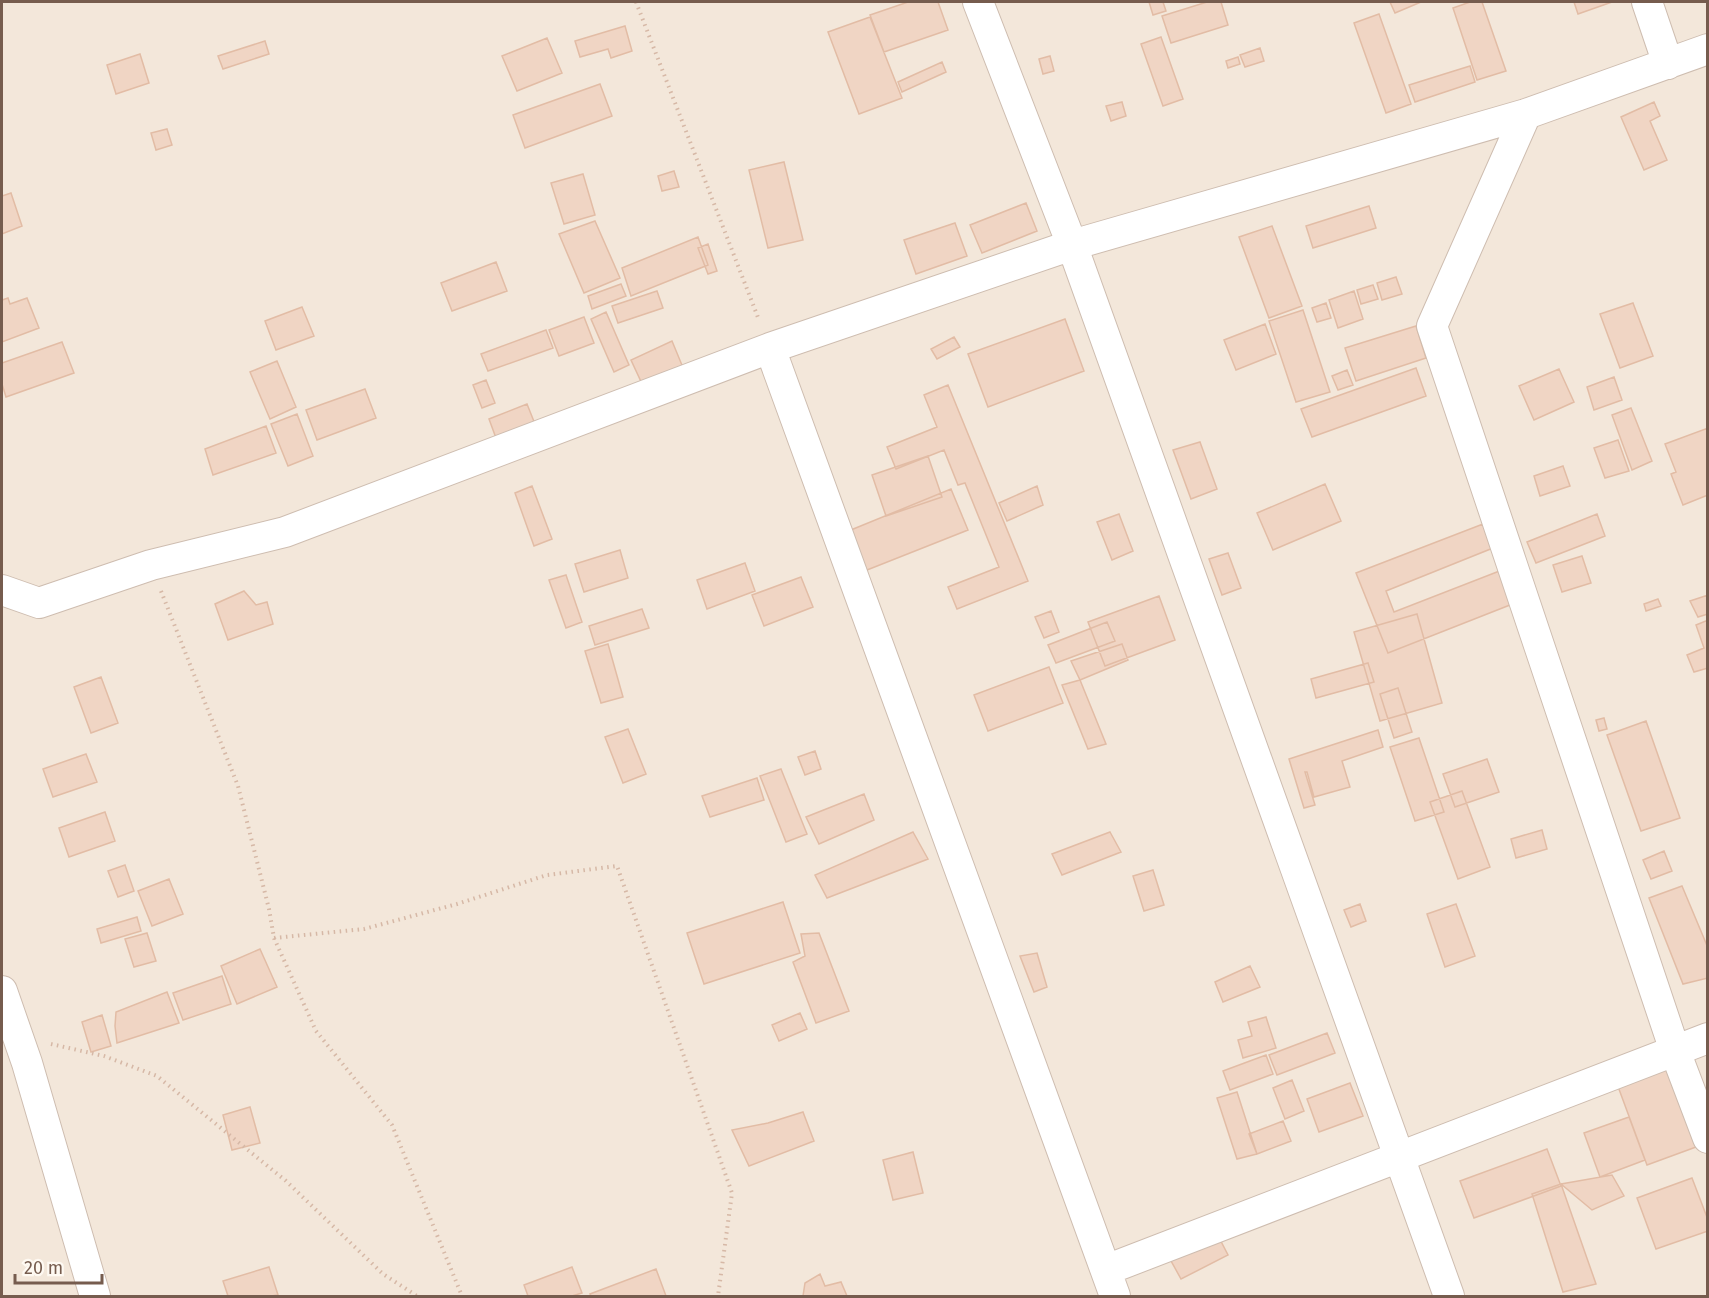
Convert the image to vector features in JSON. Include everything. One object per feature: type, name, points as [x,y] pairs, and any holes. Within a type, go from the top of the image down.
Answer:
[{"type":"street","points":[[978,2],[1072,245],[1449,1296]]},
{"type":"street","points":[[1647,2],[1668,64]]},
{"type":"street","points":[[2,590],[39,603],[151,565],[285,532],[770,348],[1072,245],[1526,114],[1707,49]]},
{"type":"street","points":[[1526,114],[1432,326],[1675,1051],[1707,1138]]},
{"type":"street","points":[[770,348],[1110,1283],[1399,1157],[1707,1038]]},
{"type":"street","points":[[2,991],[18,1037],[95,1296]]},
{"type":"path","points":[[636,2],[770,348]]},
{"type":"path","points":[[151,565],[238,786],[270,909],[274,938],[316,1031],[392,1125],[462,1296]]},
{"type":"path","points":[[274,938],[364,929],[457,904],[547,875],[617,866],[732,1193],[718,1296]]},
{"type":"path","points":[[18,1037],[104,1056],[157,1076],[286,1181],[383,1274],[417,1296]]},
{"type":"shaded area","points":[[2,2],[1707,2],[1707,1296],[2,1296]]},
{"type":"building","points":[[908,2],[938,2],[948,30],[884,52],[870,15]]},
{"type":"building","points":[[1149,2],[1163,2],[1166,11],[1153,15]]},
{"type":"building","points":[[1207,2],[1221,2],[1228,25],[1171,43],[1162,16]]},
{"type":"building","points":[[1390,2],[1421,2],[1395,13]]},
{"type":"building","points":[[1470,2],[1482,2],[1506,71],[1477,80],[1453,8]]},
{"type":"building","points":[[1574,2],[1612,2],[1578,14]]},
{"type":"building","points":[[1379,14],[1411,104],[1386,113],[1354,23]]},
{"type":"building","points":[[870,17],[902,98],[859,114],[828,32]]},
{"type":"building","points":[[625,26],[632,51],[611,58],[608,49],[580,57],[575,41]]},
{"type":"building","points":[[1161,37],[1183,99],[1163,106],[1141,44]]},
{"type":"building","points":[[547,38],[562,73],[517,91],[502,56]]},
{"type":"building","points":[[265,41],[269,54],[223,69],[218,56]]},
{"type":"building","points":[[1260,48],[1264,61],[1245,67],[1240,55]]},
{"type":"building","points":[[140,54],[149,83],[116,94],[107,65]]},
{"type":"building","points":[[1050,56],[1054,71],[1043,74],[1039,59]]},
{"type":"building","points":[[1238,57],[1240,64],[1228,68],[1226,61]]},
{"type":"building","points":[[942,62],[946,72],[902,92],[898,82]]},
{"type":"building","points":[[1470,66],[1475,82],[1415,102],[1409,85]]},
{"type":"building","points":[[600,84],[612,116],[525,148],[513,115]]},
{"type":"building","points":[[1122,102],[1126,116],[1111,121],[1106,106]]},
{"type":"building","points":[[1654,102],[1660,116],[1650,121],[1667,160],[1644,170],[1621,117]]},
{"type":"building","points":[[167,129],[172,145],[156,150],[151,133]]},
{"type":"building","points":[[784,162],[803,240],[768,248],[749,170]]},
{"type":"building","points":[[674,171],[679,187],[662,191],[658,176]]},
{"type":"building","points":[[583,174],[595,215],[564,224],[551,183]]},
{"type":"building","points":[[11,193],[22,226],[2,234],[2,196]]},
{"type":"building","points":[[1026,203],[1037,231],[982,253],[970,225]]},
{"type":"building","points":[[1369,206],[1376,228],[1313,248],[1306,226]]},
{"type":"building","points":[[595,221],[620,278],[584,293],[559,234]]},
{"type":"building","points":[[955,223],[967,256],[916,274],[904,240]]},
{"type":"building","points":[[1272,226],[1302,306],[1269,318],[1239,237]]},
{"type":"building","points":[[698,237],[708,265],[631,296],[622,268]]},
{"type":"building","points":[[708,244],[717,271],[708,274],[698,248]]},
{"type":"building","points":[[496,262],[507,291],[452,311],[441,283]]},
{"type":"building","points":[[1396,277],[1402,294],[1382,300],[1377,283]]},
{"type":"building","points":[[621,284],[626,296],[592,309],[588,296]]},
{"type":"building","points":[[1373,285],[1378,299],[1361,304],[1357,290]]},
{"type":"building","points":[[657,291],[663,308],[618,323],[612,306]]},
{"type":"building","points":[[1354,291],[1363,319],[1338,328],[1329,300]]},
{"type":"building","points":[[8,298],[10,304],[27,298],[39,328],[2,342],[2,300]]},
{"type":"building","points":[[1326,303],[1331,318],[1317,322],[1312,308]]},
{"type":"building","points":[[1633,303],[1653,356],[1620,368],[1600,314]]},
{"type":"building","points":[[302,307],[314,336],[276,350],[265,321]]},
{"type":"building","points":[[1303,310],[1330,392],[1296,402],[1269,321]]},
{"type":"building","points":[[606,312],[629,365],[614,372],[591,319]]},
{"type":"building","points":[[584,317],[594,343],[559,356],[549,330]]},
{"type":"building","points":[[1065,319],[1084,371],[988,407],[968,354]]},
{"type":"building","points":[[1265,324],[1276,354],[1236,370],[1224,340]]},
{"type":"building","points":[[1416,326],[1426,358],[1356,381],[1345,348]]},
{"type":"building","points":[[546,330],[553,348],[488,371],[481,354]]},
{"type":"building","points":[[954,337],[960,347],[937,359],[931,349]]},
{"type":"building","points":[[672,341],[684,370],[644,388],[631,360]]},
{"type":"building","points":[[62,342],[74,373],[6,397],[2,384],[2,363]]},
{"type":"building","points":[[277,361],[296,407],[270,419],[250,372]]},
{"type":"building","points":[[1416,368],[1426,396],[1312,437],[1301,409]]},
{"type":"building","points":[[1559,369],[1574,402],[1534,420],[1519,386]]},
{"type":"building","points":[[1347,370],[1353,385],[1338,390],[1332,376]]},
{"type":"building","points":[[1614,377],[1622,400],[1594,410],[1587,387]]},
{"type":"building","points":[[486,380],[495,403],[482,408],[473,385]]},
{"type":"building","points":[[948,385],[1028,581],[957,609],[948,587],[999,567],[965,483],[958,485],[944,450],[896,469],[887,447],[937,427],[924,395]]},
{"type":"building","points":[[365,389],[376,418],[317,440],[306,410]]},
{"type":"building","points":[[527,404],[535,424],[496,438],[489,419]]},
{"type":"building","points":[[1631,408],[1652,461],[1632,470],[1612,415]]},
{"type":"building","points":[[297,414],[313,456],[288,466],[271,424]]},
{"type":"building","points":[[266,426],[276,453],[213,475],[205,449]]},
{"type":"building","points":[[1708,428],[1708,495],[1683,505],[1671,474],[1676,472],[1665,444]]},
{"type":"building","points":[[1618,440],[1629,471],[1605,478],[1594,448]]},
{"type":"building","points":[[1200,442],[1217,489],[1191,499],[1173,450]]},
{"type":"building","points":[[928,456],[942,497],[886,516],[872,475]]},
{"type":"building","points":[[1563,466],[1570,486],[1540,496],[1534,476]]},
{"type":"building","points":[[1325,484],[1341,521],[1273,550],[1257,513]]},
{"type":"building","points":[[532,486],[552,539],[534,546],[515,493]]},
{"type":"building","points":[[1037,486],[1043,505],[1007,521],[999,503]]},
{"type":"building","points":[[951,489],[968,530],[862,572],[846,532]]},
{"type":"building","points":[[1119,514],[1133,551],[1112,560],[1097,522]]},
{"type":"building","points":[[1597,514],[1605,536],[1536,563],[1527,542]]},
{"type":"building","points":[[1483,524],[1493,548],[1386,591],[1394,612],[1502,570],[1515,603],[1388,653],[1356,573]]},
{"type":"building","points":[[620,550],[628,578],[584,592],[575,564]]},
{"type":"building","points":[[1228,553],[1241,588],[1222,595],[1209,559]]},
{"type":"building","points":[[1582,556],[1591,583],[1562,592],[1553,565]]},
{"type":"building","points":[[745,563],[755,591],[707,609],[697,580]]},
{"type":"building","points":[[566,575],[582,622],[566,628],[549,580]]},
{"type":"building","points":[[801,577],[813,607],[764,626],[752,595]]},
{"type":"building","points":[[244,591],[256,605],[267,602],[273,624],[228,640],[215,604]]},
{"type":"building","points":[[1708,595],[1708,614],[1698,617],[1690,601]]},
{"type":"building","points":[[1159,596],[1175,640],[1105,666],[1088,622]]},
{"type":"building","points":[[1658,599],[1661,606],[1646,611],[1644,604]]},
{"type":"building","points":[[642,609],[649,628],[595,645],[589,626]]},
{"type":"building","points":[[1051,611],[1059,632],[1044,638],[1035,617]]},
{"type":"building","points":[[1417,614],[1442,703],[1380,721],[1354,632]]},
{"type":"building","points":[[1708,620],[1708,668],[1694,672],[1687,655],[1704,648],[1696,625]]},
{"type":"building","points":[[1107,622],[1115,641],[1056,663],[1048,645]]},
{"type":"building","points":[[608,644],[623,697],[601,703],[585,651]]},
{"type":"building","points":[[1122,644],[1128,660],[1080,680],[1071,661]]},
{"type":"building","points":[[1368,663],[1374,682],[1316,698],[1311,679]]},
{"type":"building","points":[[1049,667],[1063,703],[988,731],[974,695]]},
{"type":"building","points":[[101,677],[118,723],[91,733],[74,687]]},
{"type":"building","points":[[1080,680],[1106,744],[1088,749],[1062,685]]},
{"type":"building","points":[[1398,688],[1412,732],[1394,738],[1380,694]]},
{"type":"building","points":[[1604,718],[1607,729],[1599,731],[1596,720]]},
{"type":"building","points":[[1646,721],[1680,818],[1641,831],[1607,735]]},
{"type":"building","points":[[628,729],[646,774],[623,783],[605,737]]},
{"type":"building","points":[[1378,730],[1383,747],[1342,761],[1350,787],[1314,797],[1307,772],[1305,772],[1315,805],[1304,808],[1289,759]]},
{"type":"building","points":[[1419,738],[1444,812],[1415,821],[1390,747]]},
{"type":"building","points":[[815,751],[821,769],[805,775],[798,757]]},
{"type":"building","points":[[86,754],[97,782],[53,797],[43,769]]},
{"type":"building","points":[[1487,759],[1499,792],[1455,807],[1443,774]]},
{"type":"building","points":[[781,769],[807,834],[786,842],[760,776]]},
{"type":"building","points":[[757,778],[764,800],[710,817],[702,796]]},
{"type":"building","points":[[1462,791],[1490,867],[1458,879],[1430,802]]},
{"type":"building","points":[[864,794],[874,820],[819,844],[806,817]]},
{"type":"building","points":[[105,812],[115,841],[69,857],[59,828]]},
{"type":"building","points":[[1542,830],[1547,849],[1516,858],[1511,839]]},
{"type":"building","points":[[913,832],[928,859],[827,898],[815,875]]},
{"type":"building","points":[[1110,832],[1121,852],[1062,875],[1052,854]]},
{"type":"building","points":[[1664,851],[1672,871],[1651,879],[1643,860]]},
{"type":"building","points":[[125,865],[134,891],[118,897],[108,871]]},
{"type":"building","points":[[1153,870],[1164,905],[1144,911],[1133,876]]},
{"type":"building","points":[[169,879],[183,914],[152,926],[138,891]]},
{"type":"building","points":[[1682,886],[1708,948],[1708,978],[1683,984],[1649,898]]},
{"type":"building","points":[[783,902],[800,953],[704,984],[687,933]]},
{"type":"building","points":[[1360,904],[1366,921],[1351,927],[1344,910]]},
{"type":"building","points":[[1456,904],[1475,956],[1445,967],[1427,914]]},
{"type":"building","points":[[137,917],[141,931],[101,943],[97,929]]},
{"type":"building","points":[[147,933],[156,961],[134,967],[125,939]]},
{"type":"building","points":[[819,933],[849,1011],[816,1023],[793,962],[805,956],[801,934]]},
{"type":"building","points":[[260,949],[277,987],[237,1004],[221,966]]},
{"type":"building","points":[[1037,953],[1047,987],[1034,992],[1020,956]]},
{"type":"building","points":[[1250,966],[1260,987],[1223,1002],[1215,982]]},
{"type":"building","points":[[222,976],[231,1004],[183,1020],[173,993]]},
{"type":"building","points":[[167,992],[179,1023],[117,1043],[116,1012]]},
{"type":"building","points":[[800,1013],[807,1029],[779,1041],[772,1025]]},
{"type":"building","points":[[102,1015],[111,1046],[91,1052],[82,1022]]},
{"type":"building","points":[[1266,1017],[1276,1048],[1243,1058],[1238,1040],[1252,1036],[1248,1022]]},
{"type":"building","points":[[1327,1033],[1335,1053],[1277,1075],[1269,1055]]},
{"type":"building","points":[[1266,1055],[1273,1074],[1230,1090],[1223,1071]]},
{"type":"building","points":[[1661,1055],[1696,1147],[1647,1165],[1613,1073]]},
{"type":"building","points":[[1292,1080],[1304,1111],[1285,1119],[1273,1088]]},
{"type":"building","points":[[1350,1083],[1363,1116],[1319,1132],[1307,1099]]},
{"type":"building","points":[[1237,1092],[1257,1154],[1237,1159],[1217,1098]]},
{"type":"building","points":[[250,1107],[260,1143],[232,1150],[223,1115]]},
{"type":"building","points":[[803,1112],[814,1141],[749,1166],[732,1130],[768,1123]]},
{"type":"building","points":[[1629,1117],[1645,1160],[1600,1177],[1584,1133]]},
{"type":"building","points":[[1283,1121],[1291,1141],[1257,1154],[1249,1134]]},
{"type":"building","points":[[1547,1149],[1561,1186],[1474,1218],[1460,1181]]},
{"type":"building","points":[[913,1152],[923,1193],[893,1200],[883,1160]]},
{"type":"building","points":[[1612,1175],[1624,1196],[1592,1210],[1561,1184]]},
{"type":"building","points":[[1692,1178],[1708,1220],[1708,1231],[1656,1249],[1637,1198]]},
{"type":"building","points":[[1561,1184],[1596,1284],[1563,1292],[1532,1194]]},
{"type":"building","points":[[1213,1226],[1228,1255],[1181,1279],[1165,1250]]},
{"type":"building","points":[[269,1267],[278,1295],[228,1296],[223,1281]]},
{"type":"building","points":[[572,1267],[582,1293],[572,1296],[528,1296],[524,1285]]},
{"type":"building","points":[[656,1269],[666,1296],[591,1296],[590,1294]]},
{"type":"building","points":[[820,1274],[825,1286],[841,1282],[847,1296],[803,1296],[805,1283]]}]
